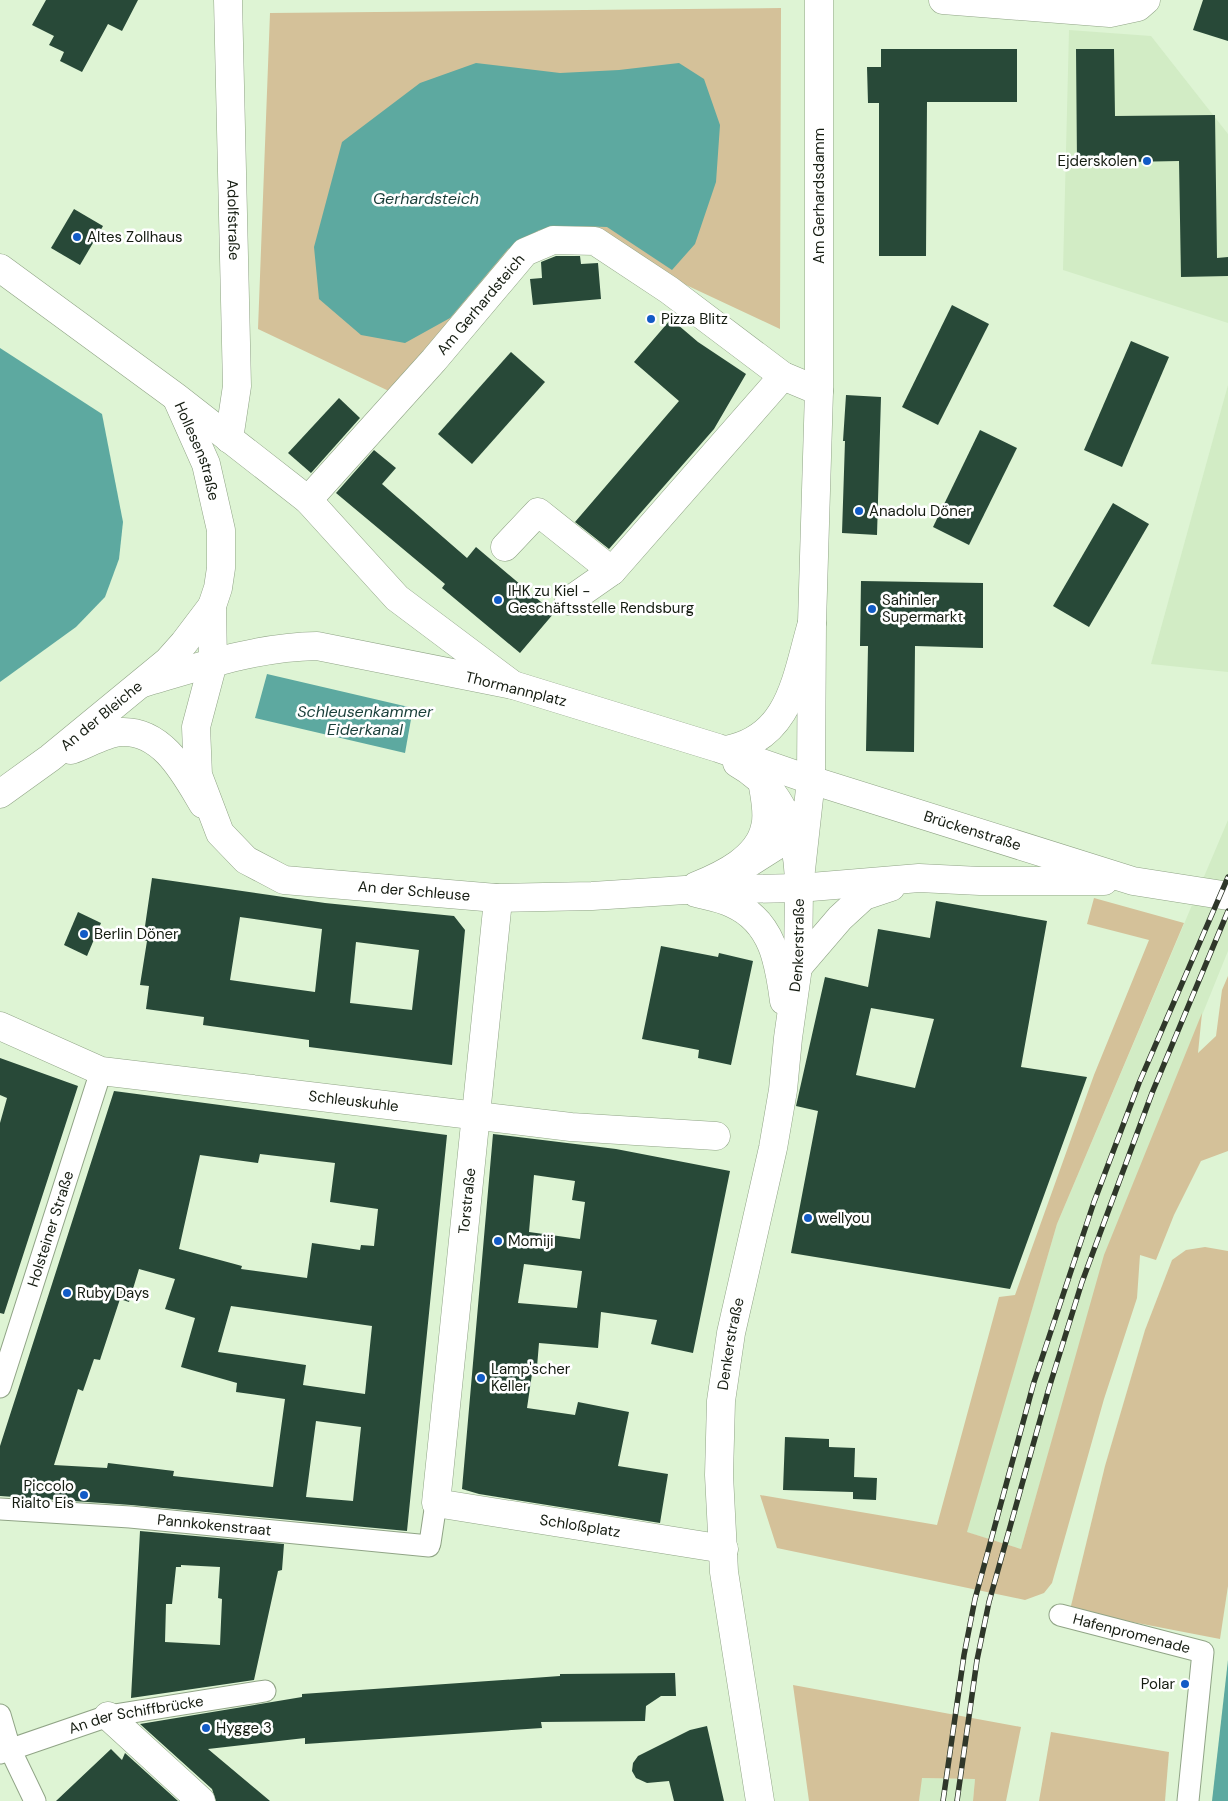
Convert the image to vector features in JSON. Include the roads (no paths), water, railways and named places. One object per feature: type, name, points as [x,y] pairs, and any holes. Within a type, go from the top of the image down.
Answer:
[{"type":"main road","name":"Adolfstraße","points":[[228,0],[237,386],[229,439]]},
{"type":"main road","name":"Am Gerhardsdamm","points":[[819,0],[819,391]]},
{"type":"main road","points":[[942,0],[1110,13],[1138,7],[1146,0]]},
{"type":"main road","name":"Am Gerhardsteich","points":[[308,500],[393,407],[525,252],[553,240],[595,241],[668,290],[782,376],[819,391]]},
{"type":"main road","name":"Hollesenstraße","points":[[0,268],[176,397],[206,464],[220,530],[221,568],[218,588],[212,606],[213,663]]},
{"type":"main road","points":[[568,601],[612,571],[782,376]]},
{"type":"main road","points":[[799,888],[810,787],[812,623],[819,391]]},
{"type":"main road","points":[[176,397],[308,500],[397,598],[513,685]]},
{"type":"main road","points":[[505,547],[538,512],[612,571]]},
{"type":"main road","points":[[143,683],[184,643],[212,606]]},
{"type":"main road","points":[[722,749],[754,742],[776,722],[786,708],[812,623]]},
{"type":"main road","name":"Thormannplatz","points":[[213,663],[262,650],[289,646],[317,646],[513,685],[722,749],[810,787]]},
{"type":"main road","name":"An der Bleiche","points":[[0,794],[50,758],[143,683],[213,663]]},
{"type":"main road","name":"An der Schleuse","points":[[213,663],[196,728],[198,775],[220,833],[246,860],[284,880],[496,898],[685,890],[799,888]]},
{"type":"main road","points":[[50,758],[120,732],[138,734],[158,743],[180,765],[220,833]]},
{"type":"main road","points":[[722,749],[762,780],[780,802],[792,828],[799,859],[799,888]]},
{"type":"main road","points":[[722,876],[753,851],[766,827],[762,780]]},
{"type":"main road","points":[[685,890],[722,876],[760,858],[779,844],[806,807],[810,787]]},
{"type":"main road","name":"Brückenstraße","points":[[810,787],[1133,881],[1228,896]]},
{"type":"main road","points":[[798,967],[840,918],[864,896],[919,878]]},
{"type":"main road","name":"Brückenstraße","points":[[799,888],[919,878],[980,882],[1133,881]]},
{"type":"main road","name":"Denkerstraße","points":[[760,1801],[724,1572],[718,1475],[721,1401],[731,1334],[773,1148],[783,1090],[798,967],[799,888]]},
{"type":"main road","points":[[685,890],[733,903],[747,912],[766,933],[776,951],[788,1038]]},
{"type":"main road","name":"Torstraße","points":[[436,1503],[497,910],[496,898]]},
{"type":"main road","name":"Schleuskuhle","points":[[0,1026],[101,1071],[571,1127],[716,1136]]},
{"type":"main road","name":"Schloßplatz","points":[[436,1503],[724,1549]]},
{"type":"main road","points":[[108,1716],[201,1801]]},
{"type":"street","name":"Holsteiner Straße","points":[[0,1387],[101,1071]]},
{"type":"street","name":"Pannkokenstraat","points":[[0,1509],[130,1517],[429,1544],[436,1503]]},
{"type":"street","name":"Hafenpromenade","points":[[1060,1615],[1204,1652],[1188,1801]]},
{"type":"street","name":"An der Schiffbrücke","points":[[5,1751],[108,1716],[265,1691]]},
{"type":"street","points":[[0,1716],[5,1751],[35,1801]]},
{"type":"water","name":"Gerhardsteich","points":[[476,63],[560,73],[619,70],[679,63],[704,79],[720,125],[716,182],[695,244],[672,270],[607,227],[576,226],[539,230],[508,249],[450,318],[405,343],[361,335],[319,299],[314,247],[342,142],[420,83]]},
{"type":"water","points":[[0,348],[102,414],[123,522],[119,559],[105,597],[76,627],[0,682]]},
{"type":"water","name":"Schleusenkammer Eiderkanal","points":[[267,674],[413,708],[405,753],[255,718]]},
{"type":"water","points":[[1228,1660],[1228,1801],[1212,1801]]},
{"type":"railway","points":[[943,1801],[964,1655],[975,1599],[1034,1382],[1094,1202],[1139,1083],[1228,877]]},
{"type":"railway","points":[[957,1801],[977,1660],[989,1602],[1049,1388],[1082,1282],[1152,1093],[1228,911]]},
{"type":"place","name":"Ejderskolen","points":[[1147,161]]},
{"type":"place","name":"Altes Zollhaus","points":[[77,237]]},
{"type":"place","name":"Pizza Blitz","points":[[651,319]]},
{"type":"place","name":"Anadolu Döner","points":[[859,511]]},
{"type":"place","name":"IHK zu Kiel - Geschäftsstelle Rendsburg","points":[[498,600]]},
{"type":"place","name":"Sahinler Supermarkt","points":[[872,609]]},
{"type":"place","name":"Berlin Döner","points":[[84,934]]},
{"type":"place","name":"wellyou","points":[[808,1218]]},
{"type":"place","name":"Momiji","points":[[498,1241]]},
{"type":"place","name":"Ruby Days","points":[[67,1293]]},
{"type":"place","name":"Lamp'scher Keller","points":[[481,1378]]},
{"type":"place","name":"Piccolo Rialto Eis","points":[[84,1495]]},
{"type":"place","name":"Polar","points":[[1185,1684]]},
{"type":"place","name":"Hygge 3","points":[[206,1728]]}]
